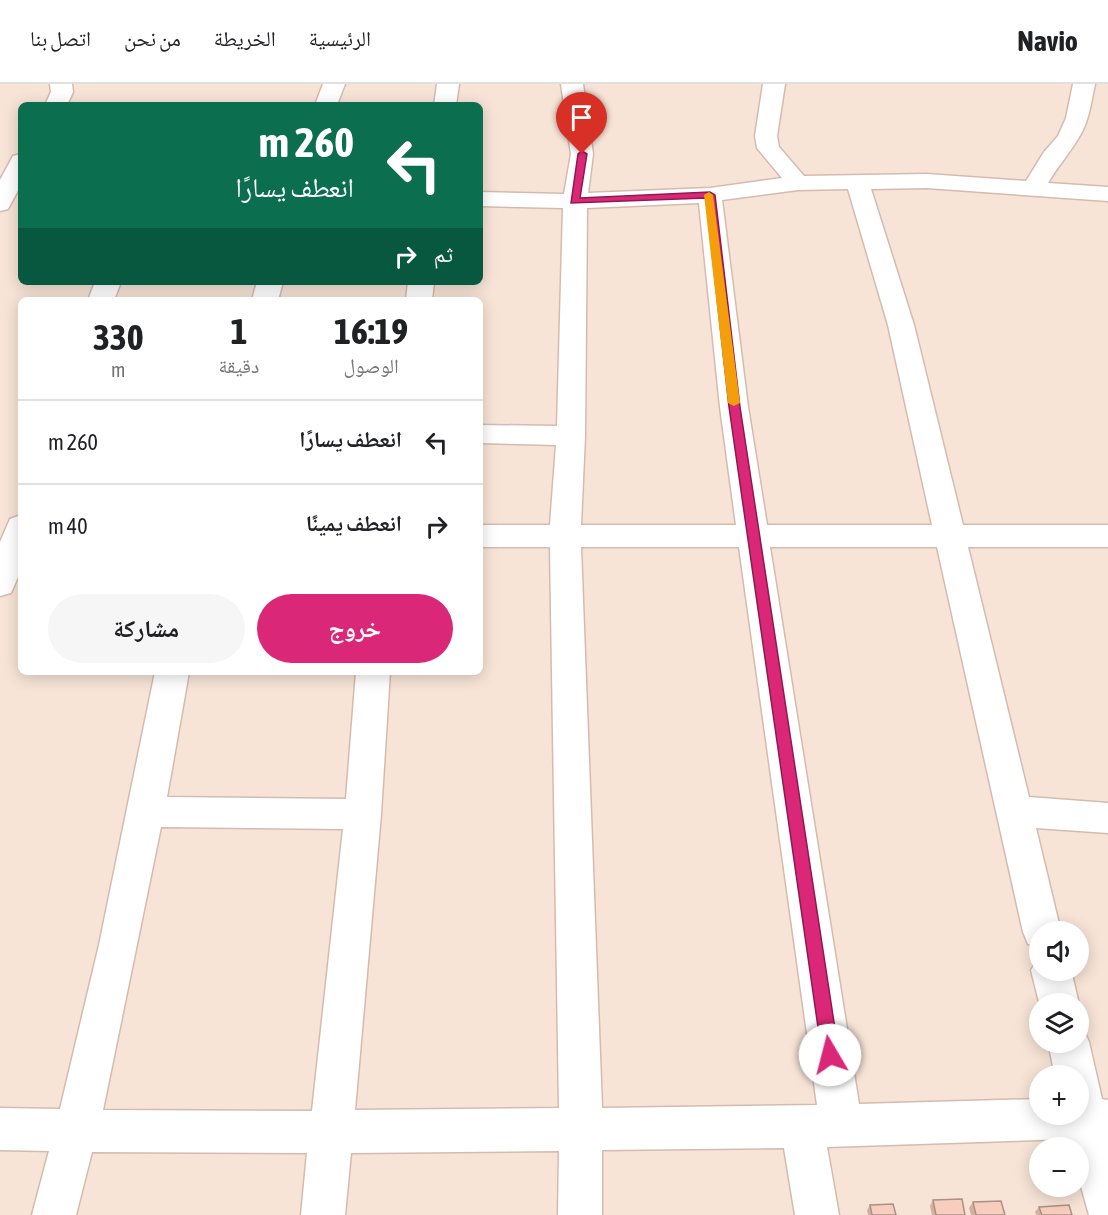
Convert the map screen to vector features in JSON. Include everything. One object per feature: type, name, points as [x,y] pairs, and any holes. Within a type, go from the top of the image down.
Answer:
[{"type":"street","points":[[57,102],[62,92],[61,84]]},
{"type":"street","points":[[327,102],[334,84]]},
{"type":"street","points":[[445,102],[448,84]]},
{"type":"street","points":[[572,84],[582,154],[575,201],[572,436],[565,536],[581,1129],[580,1215]]},
{"type":"street","points":[[774,84],[766,136],[768,148],[775,160],[798,183]]},
{"type":"street","points":[[1033,189],[1052,157],[1068,138],[1077,118],[1084,84]]},
{"type":"street","points":[[6,198],[18,168]]},
{"type":"street","points":[[483,199],[575,201],[710,195],[798,183],[927,181],[1108,194]]},
{"type":"street","points":[[858,183],[901,325],[1039,921]]},
{"type":"street","points":[[710,195],[734,407],[754,535],[821,1126],[817,1215]]},
{"type":"street","points":[[483,434],[572,436]]},
{"type":"street","points":[[0,585],[15,535]]},
{"type":"street","points":[[483,536],[1108,536]]},
{"type":"street","points":[[54,1215],[77,1129],[147,812],[171,675]]},
{"type":"street","points":[[323,1215],[363,814],[373,675]]},
{"type":"street","points":[[1014,811],[1108,818]]},
{"type":"street","points":[[147,812],[363,814]]},
{"type":"street","points":[[0,1128],[212,1133],[821,1126],[1091,1109],[1108,1206]]},
{"type":"shaded area","points":[[0,84],[1108,84],[1108,1215],[0,1215]]},
{"type":"building","points":[[962,1199],[965,1215],[936,1215],[933,1200]]},
{"type":"building","points":[[1001,1201],[1005,1215],[976,1215],[973,1202]]},
{"type":"building","points":[[893,1204],[896,1215],[872,1215],[870,1205]]},
{"type":"building","points":[[1069,1205],[1072,1215],[1042,1215],[1039,1207]]},
{"type":"slow traffic","points":[[709,195],[734,403]]},
{"type":"route","points":[[582,154],[575,201],[710,195],[734,407],[830,1055]]}]
